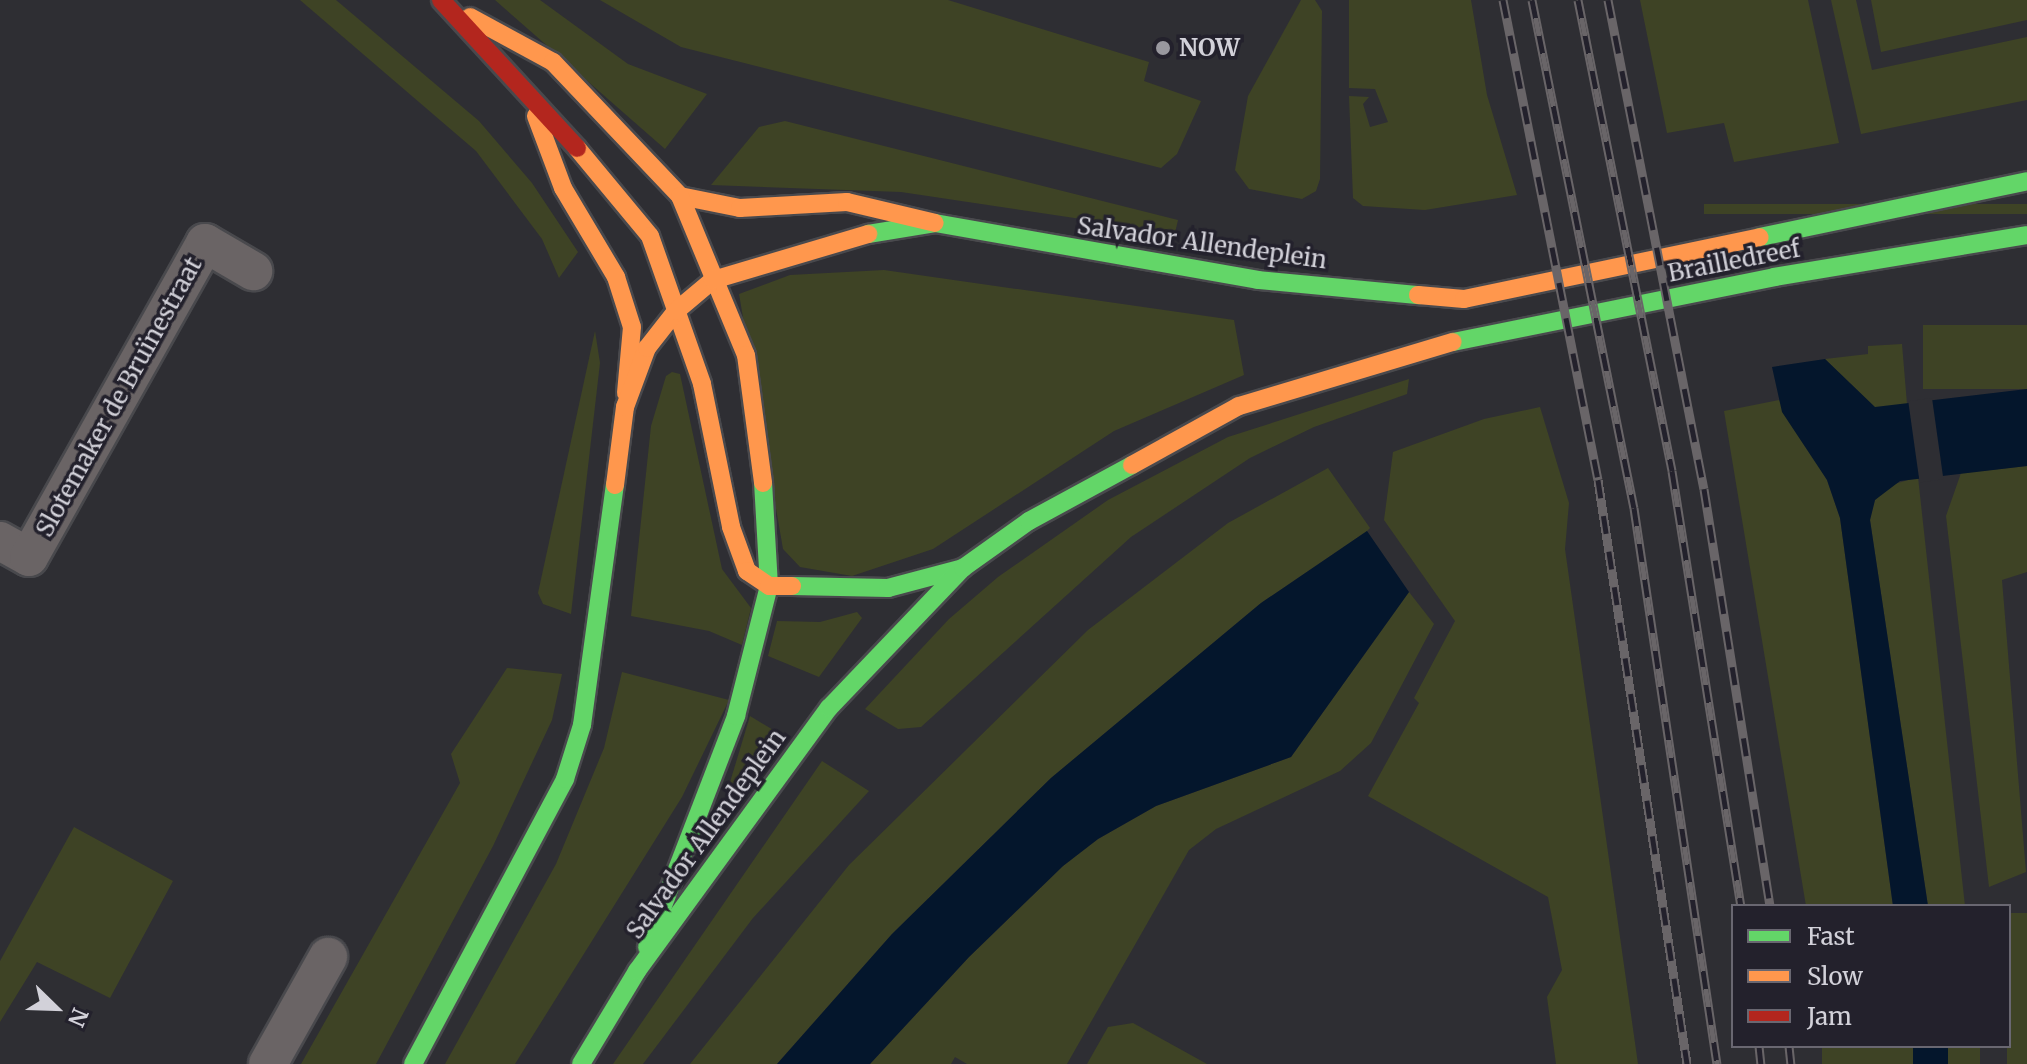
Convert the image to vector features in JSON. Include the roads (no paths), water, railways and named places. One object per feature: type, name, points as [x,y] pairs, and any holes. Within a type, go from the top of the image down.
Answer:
[{"type":"main road","name":"Salvador Allendeplein","points":[[440,0],[553,62],[680,196],[746,355],[764,492],[769,586],[736,716],[637,971]]},
{"type":"main road","points":[[440,0],[531,102],[610,183],[650,236],[702,384],[731,527],[747,571],[769,586]]},
{"type":"main road","name":"Salvador Allendeplein","points":[[413,1064],[534,844],[565,779],[582,725],[625,407],[632,327],[616,277],[563,188],[531,102]]},
{"type":"main road","name":"Brailledreef","points":[[1464,299],[1744,236],[2027,181]]},
{"type":"main road","name":"Salvador Allendeplein","points":[[680,196],[740,208],[847,202],[935,223],[1258,280],[1464,299]]},
{"type":"main road","name":"Salvador Allendeplein","points":[[625,407],[647,348],[676,311],[713,280],[845,238],[935,223]]},
{"type":"main road","name":"Brailledreef","points":[[1451,342],[1774,277],[2027,235]]},
{"type":"main road","name":"Salvador Allendeplein","points":[[637,971],[792,753],[963,568],[1029,521],[1239,406],[1451,342]]},
{"type":"main road","name":"Salvador Allendeplein","points":[[769,586],[888,588],[963,568]]},
{"type":"main road","points":[[581,1064],[637,971]]},
{"type":"street","name":"Slotemaker de Bruïnestraat","points":[[15,549],[205,243],[253,271]]},
{"type":"street","points":[[268,1064],[328,957]]},
{"type":"water","points":[[1825,359],[1875,407],[2027,389],[2027,466],[1900,481],[1875,500],[1870,520],[1928,904],[1893,904],[1840,518],[1827,480],[1782,412],[1772,367]]},
{"type":"water","points":[[1367,531],[1409,592],[1291,757],[1156,806],[1098,839],[1063,866],[969,957],[870,1064],[777,1064],[892,934],[1051,778],[1261,603]]},
{"type":"water","points":[[1913,1048],[1948,1048],[1948,1064],[1913,1064]]},
{"type":"railway","points":[[1503,0],[1598,480],[1687,1064]]},
{"type":"railway","points":[[1532,0],[1634,508],[1717,1064]]},
{"type":"railway","points":[[1578,0],[1672,471],[1741,904]]},
{"type":"railway","points":[[1608,0],[1704,489],[1770,904]]},
{"type":"railway","points":[[1759,1048],[1761,1064]]},
{"type":"railway","points":[[1789,1048],[1791,1064]]},
{"type":"place","name":"NOW","points":[[1163,48]]}]
